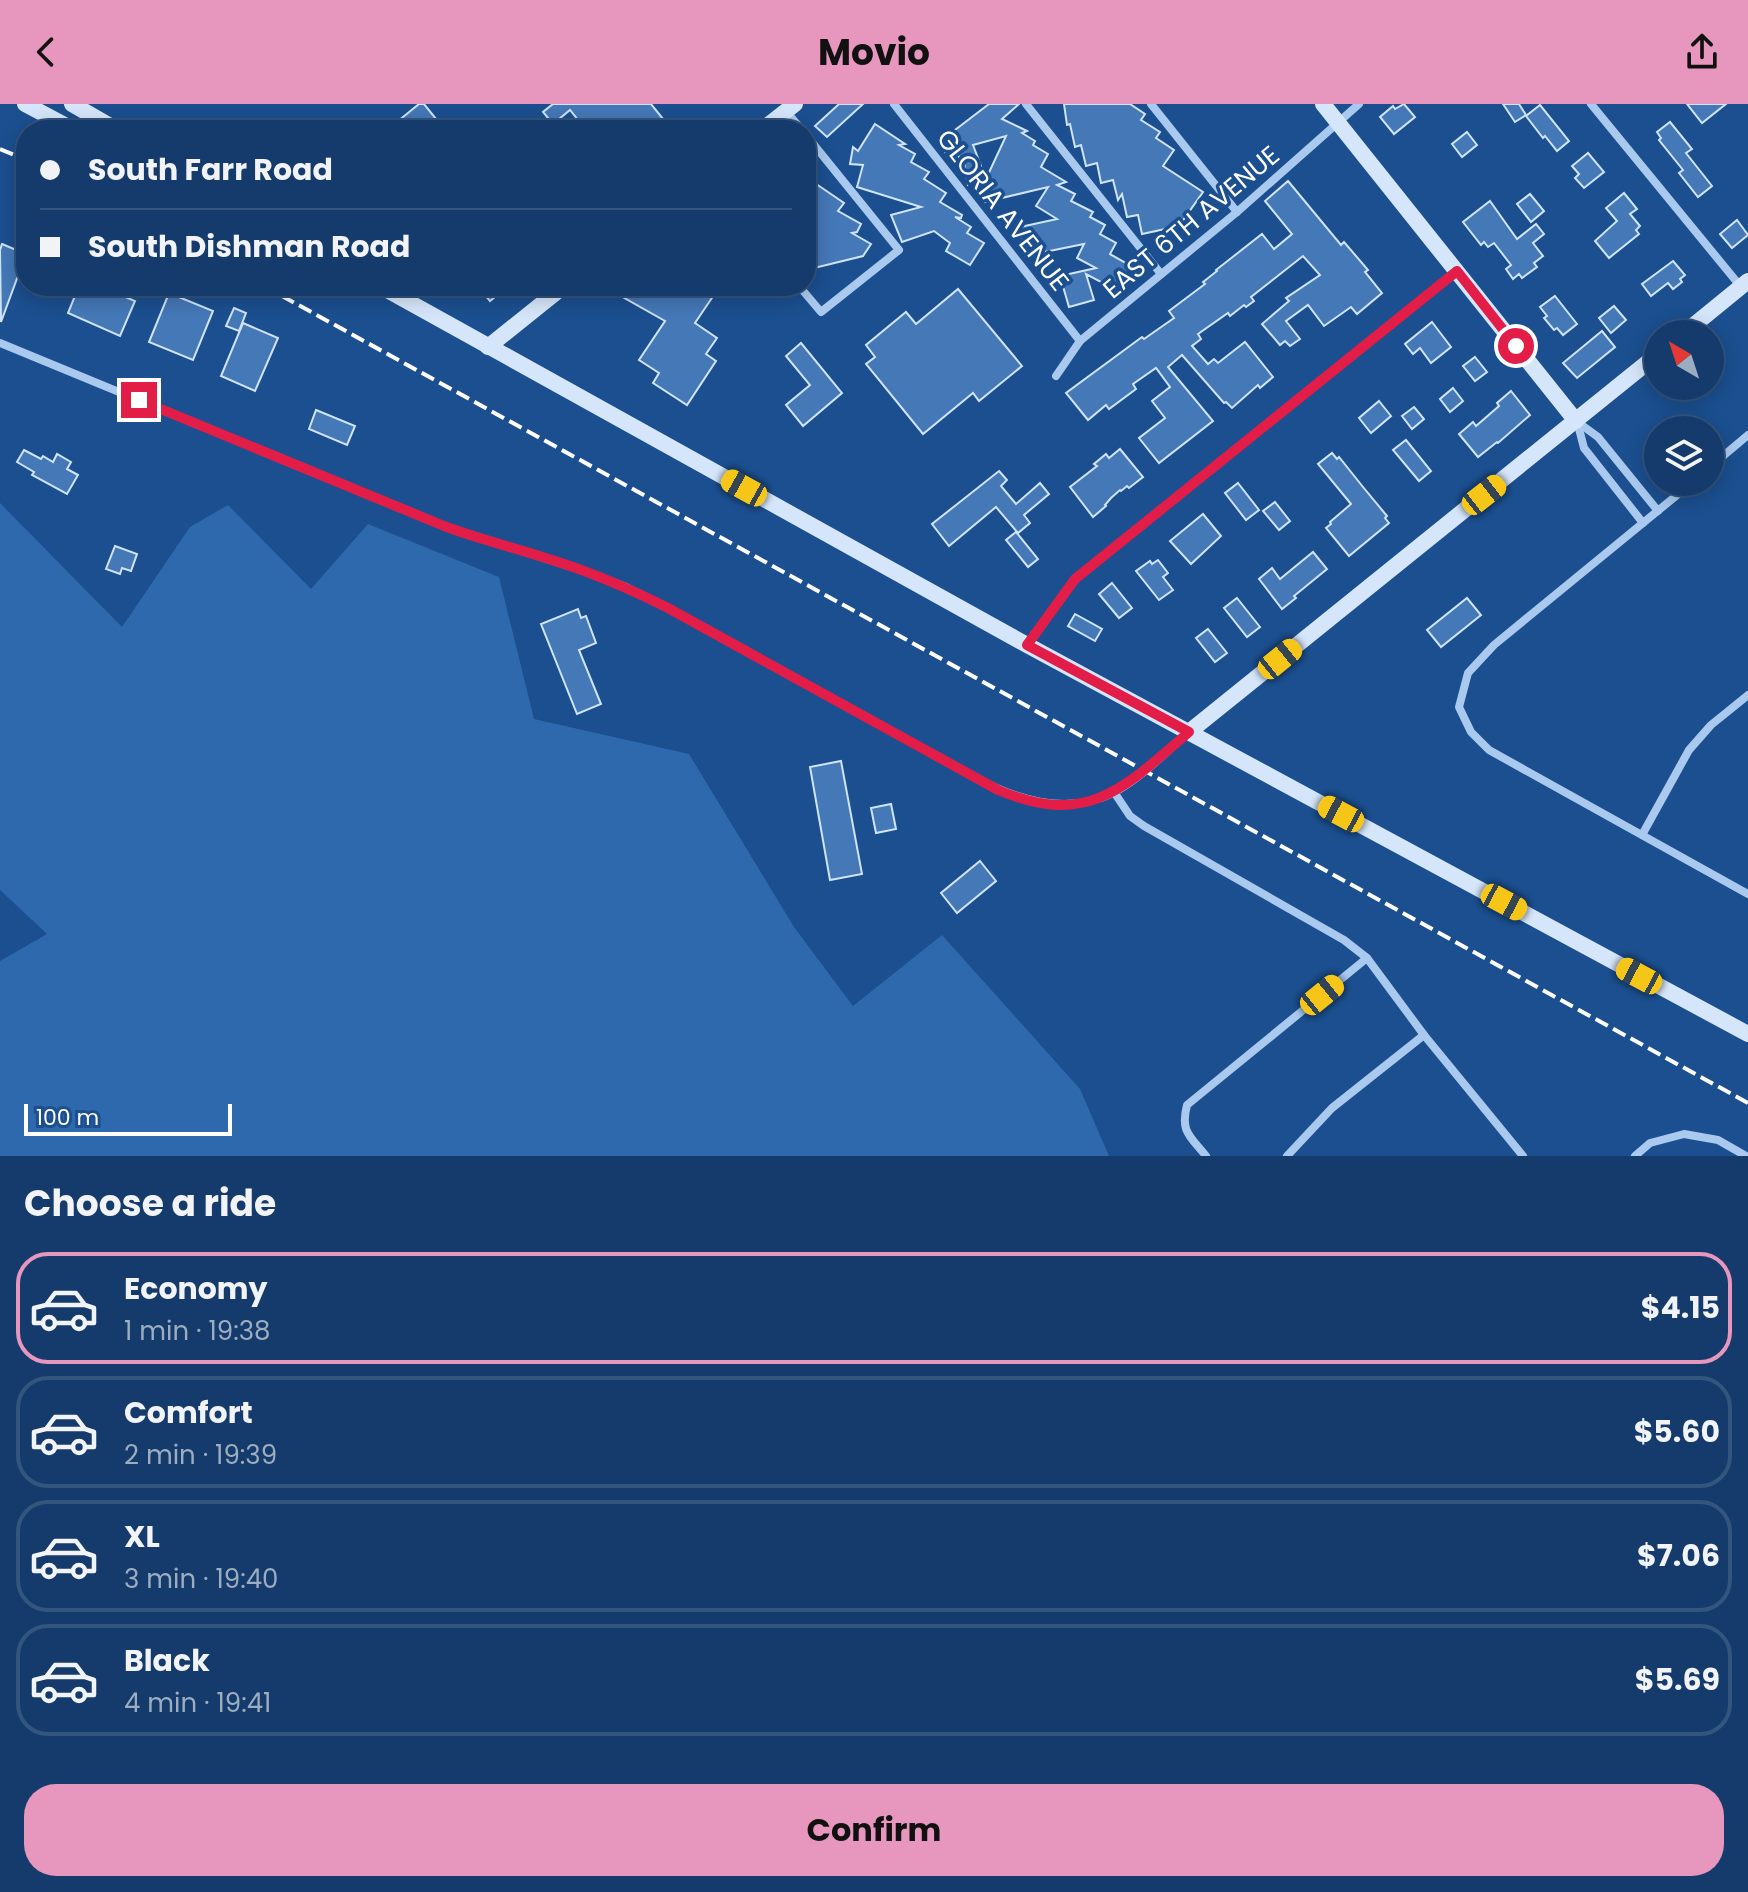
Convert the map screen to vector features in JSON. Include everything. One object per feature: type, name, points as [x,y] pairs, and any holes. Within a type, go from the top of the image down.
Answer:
[{"type":"main road","points":[[25,104],[55,120]]},
{"type":"main road","points":[[72,104],[100,120]]},
{"type":"main road","points":[[1323,104],[1576,421]]},
{"type":"main road","points":[[1700,320],[1744,284]]},
{"type":"main road","points":[[398,296],[1027,645],[1748,1034]]},
{"type":"main road","points":[[488,347],[552,296]]},
{"type":"main road","points":[[1189,732],[1644,365]]},
{"type":"street","name":"GLORIA AVENUE","points":[[894,104],[1080,341]]},
{"type":"street","points":[[1026,104],[1161,274]]},
{"type":"street","points":[[1151,104],[1237,212]]},
{"type":"street","name":"EAST 6TH AVENUE","points":[[1056,376],[1080,341],[1237,212],[1359,104]]},
{"type":"street","points":[[1591,104],[1744,284]]},
{"type":"street","points":[[807,296],[821,312],[899,250],[816,147]]},
{"type":"street","points":[[1027,645],[1075,579],[1457,271]]},
{"type":"street","points":[[0,343],[444,526],[557,561],[626,587],[1013,796],[1043,803],[1067,804],[1086,802],[1114,792],[1144,772],[1189,732]]},
{"type":"street","points":[[1576,421],[1598,437],[1658,511]]},
{"type":"street","points":[[1576,421],[1584,448],[1643,523]]},
{"type":"street","points":[[1724,455],[1748,435]]},
{"type":"street","points":[[1676,496],[1494,645],[1468,673],[1459,707],[1471,732],[1489,750],[1748,894]]},
{"type":"street","points":[[1642,835],[1689,750],[1711,725],[1748,695]]},
{"type":"street","points":[[1114,792],[1130,816],[1144,826],[1344,940],[1367,958],[1424,1035],[1523,1156]]},
{"type":"street","points":[[1206,1156],[1186,1132],[1184,1119],[1187,1105],[1367,958]]},
{"type":"street","points":[[1287,1156],[1332,1108],[1424,1035]]},
{"type":"street","points":[[1635,1156],[1650,1143],[1684,1134],[1718,1140],[1746,1156]]},
{"type":"shaded area","points":[[0,503],[122,627],[190,527],[228,505],[311,589],[368,524],[499,577],[534,719],[689,754],[794,927],[853,1006],[942,935],[1080,1089],[1109,1156],[0,1156],[0,961],[47,934],[0,890]]},
{"type":"building","points":[[419,104],[424,104],[437,120],[399,120]]},
{"type":"building","points":[[553,104],[651,104],[664,120],[578,120],[570,110],[558,120],[550,120],[543,112]]},
{"type":"building","points":[[839,104],[863,104],[827,137],[816,125]]},
{"type":"building","points":[[989,104],[1019,104],[1002,119],[1027,131],[1022,133],[1035,141],[1033,145],[1048,154],[1041,167],[1066,182],[1057,185],[1075,194],[1071,201],[1093,212],[1090,217],[1105,225],[1100,234],[1116,243],[1110,254],[1129,265],[1116,290],[1086,274],[1094,300],[1069,307],[1060,276],[1096,268],[1077,258],[1084,244],[1025,256],[1020,227],[1057,219],[1036,206],[1048,187],[985,202],[981,188],[985,181],[968,185],[964,163],[961,167],[957,149],[945,152],[942,140]],"holes":[[[1006,136],[986,179],[973,145]]]},
{"type":"building","points":[[1064,104],[1130,104],[1145,114],[1141,120],[1160,132],[1156,138],[1174,150],[1163,166],[1203,192],[1179,226],[1142,234],[1138,215],[1127,217],[1122,194],[1118,200],[1113,180],[1101,183],[1097,163],[1086,166],[1081,145],[1075,147],[1070,124],[1067,125]]},
{"type":"building","points":[[1404,104],[1415,117],[1394,134],[1380,117],[1393,106],[1395,109]]},
{"type":"building","points":[[1503,104],[1519,104],[1526,115],[1515,122]]},
{"type":"building","points":[[1687,104],[1726,104],[1702,123]]},
{"type":"building","points":[[1540,105],[1569,141],[1557,151],[1526,116]]},
{"type":"building","points":[[1670,122],[1692,149],[1686,153],[1712,186],[1698,197],[1679,173],[1683,170],[1659,140],[1661,138],[1657,132]]},
{"type":"building","points":[[875,124],[915,154],[911,162],[929,172],[924,179],[946,193],[940,202],[962,215],[961,218],[955,217],[971,227],[967,233],[984,243],[970,265],[946,251],[950,243],[934,231],[902,242],[891,215],[921,207],[857,187],[863,165],[850,164],[853,147],[858,151]]},
{"type":"building","points":[[1467,132],[1477,145],[1462,157],[1452,144]]},
{"type":"building","points":[[1588,153],[1604,172],[1584,188],[1575,178],[1579,174],[1572,166]]},
{"type":"building","points":[[1288,181],[1341,245],[1344,242],[1368,270],[1365,272],[1382,293],[1357,314],[1351,307],[1324,326],[1308,305],[1286,321],[1300,339],[1290,346],[1285,341],[1280,345],[1262,324],[1289,301],[1286,298],[1320,275],[1303,256],[1251,297],[1254,301],[1246,307],[1244,305],[1230,316],[1228,313],[1198,334],[1201,339],[1192,346],[1208,364],[1214,359],[1218,363],[1245,342],[1273,377],[1260,388],[1258,385],[1232,408],[1182,355],[1168,367],[1213,421],[1159,463],[1139,438],[1165,418],[1152,401],[1170,387],[1156,368],[1133,384],[1136,389],[1109,409],[1106,405],[1088,420],[1066,393],[1142,337],[1144,339],[1174,318],[1169,311],[1262,234],[1274,249],[1292,234],[1265,201]]},
{"type":"building","points":[[816,184],[844,203],[838,211],[861,224],[857,232],[852,233],[871,244],[863,256],[816,268]]},
{"type":"building","points":[[1624,193],[1637,209],[1630,214],[1640,226],[1636,230],[1639,234],[1609,258],[1595,241],[1617,221],[1606,208]]},
{"type":"building","points":[[1530,194],[1544,211],[1531,222],[1517,204]]},
{"type":"building","points":[[1490,201],[1517,239],[1536,224],[1544,234],[1533,243],[1543,256],[1534,263],[1537,267],[1522,278],[1519,274],[1513,279],[1506,269],[1511,265],[1494,243],[1488,247],[1484,242],[1481,245],[1463,222]]},
{"type":"building","points":[[1737,220],[1748,235],[1732,248],[1720,234]]},
{"type":"building","points":[[2,244],[16,250],[16,281],[1,322]]},
{"type":"building","points":[[1673,261],[1685,275],[1680,279],[1682,282],[1673,289],[1668,283],[1651,296],[1642,284]]},
{"type":"building","points":[[958,289],[1022,366],[979,401],[973,393],[923,434],[866,364],[875,357],[866,345],[906,312],[916,324]]},
{"type":"building","points":[[75,296],[123,296],[135,301],[120,336],[68,313]]},
{"type":"building","points":[[168,296],[176,296],[213,311],[193,360],[149,342]]},
{"type":"building","points":[[621,296],[713,296],[695,323],[717,338],[706,354],[716,361],[687,405],[653,383],[659,373],[639,360],[665,321]]},
{"type":"building","points":[[1555,296],[1577,324],[1563,335],[1544,318],[1547,316],[1540,307]]},
{"type":"building","points":[[1614,306],[1626,320],[1611,333],[1599,318]]},
{"type":"building","points":[[234,308],[246,313],[239,331],[226,326]]},
{"type":"building","points":[[1432,322],[1451,347],[1431,363],[1420,348],[1413,354],[1405,344]]},
{"type":"building","points":[[243,323],[278,338],[255,391],[221,376]]},
{"type":"building","points":[[1602,331],[1615,347],[1577,378],[1563,363]]},
{"type":"building","points":[[801,343],[842,393],[803,426],[786,405],[810,385],[786,356]]},
{"type":"building","points":[[1475,357],[1487,372],[1475,381],[1463,366]]},
{"type":"building","points":[[1453,388],[1463,401],[1450,412],[1440,399]]},
{"type":"building","points":[[1511,391],[1530,415],[1478,457],[1459,434],[1473,422],[1476,426]]},
{"type":"building","points":[[1379,401],[1391,416],[1371,433],[1359,418]]},
{"type":"building","points":[[1414,407],[1424,419],[1412,429],[1402,416]]},
{"type":"building","points":[[316,410],[355,426],[347,445],[309,429]]},
{"type":"building","points":[[1406,440],[1431,471],[1419,481],[1393,450]]},
{"type":"building","points":[[1120,449],[1143,477],[1129,488],[1120,490],[1093,517],[1070,487],[1097,466],[1094,464],[1106,454],[1109,458]]},
{"type":"building","points":[[24,450],[41,459],[43,456],[53,462],[57,454],[71,462],[67,469],[78,475],[67,494],[32,475],[34,472],[17,462]]},
{"type":"building","points":[[1332,453],[1337,459],[1339,457],[1387,516],[1385,518],[1389,523],[1349,556],[1326,528],[1351,504],[1318,464]]},
{"type":"building","points":[[999,471],[1007,480],[1001,486],[1016,504],[1040,483],[1049,494],[1024,515],[1030,523],[1018,533],[996,507],[949,546],[932,524]]},
{"type":"building","points":[[1238,483],[1259,510],[1246,520],[1225,493]]},
{"type":"building","points":[[1275,502],[1290,521],[1279,530],[1263,511]]},
{"type":"building","points":[[1203,514],[1221,536],[1191,564],[1170,541]]},
{"type":"building","points":[[1016,532],[1038,559],[1028,567],[1006,540]]},
{"type":"building","points":[[115,546],[137,554],[131,571],[122,568],[120,574],[106,569]]},
{"type":"building","points":[[1313,552],[1327,569],[1282,609],[1259,579],[1272,568],[1280,579]]},
{"type":"building","points":[[1158,560],[1168,573],[1163,577],[1173,590],[1159,600],[1136,571],[1150,561],[1152,564]]},
{"type":"building","points":[[1112,583],[1132,608],[1119,618],[1099,594]]},
{"type":"building","points":[[1237,598],[1260,627],[1247,637],[1224,608]]},
{"type":"building","points":[[1467,598],[1481,615],[1441,647],[1427,630]]},
{"type":"building","points":[[578,609],[581,618],[586,616],[596,643],[579,650],[601,704],[577,714],[541,624]]},
{"type":"building","points":[[1075,614],[1102,629],[1095,641],[1068,626]]},
{"type":"building","points":[[1208,629],[1227,653],[1215,662],[1196,638]]},
{"type":"building","points":[[841,761],[862,874],[830,880],[810,767]]},
{"type":"building","points":[[891,804],[896,829],[876,833],[871,808]]},
{"type":"building","points":[[980,861],[996,881],[957,913],[941,893]]},
{"type":"railway","points":[[0,149],[16,156]]},
{"type":"railway","points":[[282,296],[1748,1103]]},
{"type":"route","points":[[139,400],[444,526],[557,561],[626,587],[998,790],[1029,801],[1067,804],[1098,799],[1114,792],[1144,772],[1189,732],[1027,645],[1075,579],[1457,271],[1516,346]]}]
